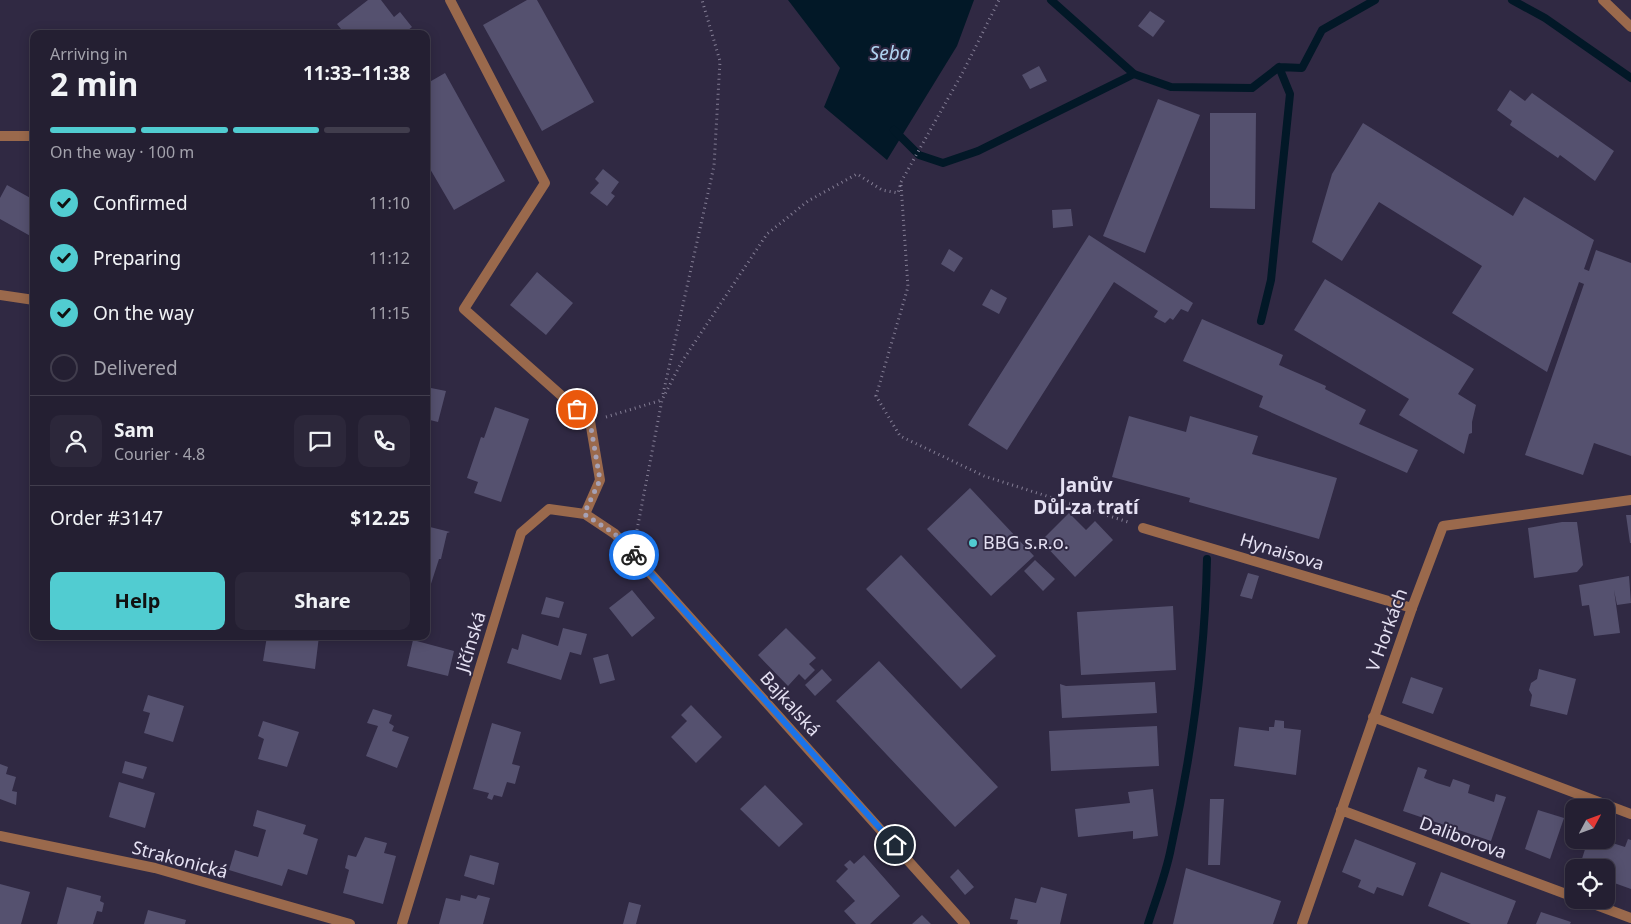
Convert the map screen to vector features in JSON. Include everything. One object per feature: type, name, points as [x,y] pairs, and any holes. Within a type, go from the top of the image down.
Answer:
[{"type":"street","points":[[450,0],[545,182],[464,309],[590,422],[600,480],[584,514]]},
{"type":"street","points":[[1603,0],[1631,28]]},
{"type":"street","points":[[0,136],[30,136]]},
{"type":"street","points":[[0,295],[30,299]]},
{"type":"street","name":"V Horkách","points":[[1302,924],[1412,608],[1443,526],[1631,500]]},
{"type":"street","name":"Jičínská","points":[[402,924],[521,533],[550,509],[584,514]]},
{"type":"street","name":"Bajkalská","points":[[584,514],[615,534],[965,924]]},
{"type":"street","name":"Hynaisova","points":[[1143,528],[1412,608]]},
{"type":"street","points":[[1374,717],[1631,814]]},
{"type":"street","name":"Daliborova","points":[[1341,810],[1565,894]]},
{"type":"street","name":"Strakonická","points":[[0,836],[155,868],[350,924]]},
{"type":"street","points":[[1607,909],[1631,918]]},
{"type":"path","points":[[632,554],[662,400],[714,166],[720,61],[702,0]]},
{"type":"path","points":[[590,422],[662,400],[681,363],[767,234],[808,201],[857,174],[882,190],[898,193],[901,182],[963,72],[1000,0]]},
{"type":"path","points":[[901,182],[908,287],[876,396],[900,436],[984,476],[1143,528]]},
{"type":"water","name":"Seba","points":[[788,0],[974,0],[957,46],[887,160],[824,107],[840,68]]},
{"type":"building","points":[[368,0],[381,0],[394,17],[400,12],[412,27],[408,30],[342,30],[337,24]]},
{"type":"building","points":[[527,0],[537,0],[594,102],[542,131],[483,25]]},
{"type":"building","points":[[1150,11],[1165,21],[1153,37],[1138,26]]},
{"type":"building","points":[[1039,66],[1047,81],[1030,89],[1022,75]]},
{"type":"building","points":[[445,73],[505,181],[454,210],[430,169],[430,82]]},
{"type":"building","points":[[1510,90],[1525,101],[1532,93],[1614,151],[1595,181],[1560,155],[1558,158],[1510,125],[1512,121],[1497,110]]},
{"type":"building","points":[[1158,99],[1200,115],[1145,253],[1103,236]]},
{"type":"building","points":[[1210,113],[1256,113],[1255,209],[1210,208]]},
{"type":"building","points":[[1363,123],[1513,216],[1524,197],[1594,240],[1584,269],[1589,271],[1596,250],[1631,263],[1631,456],[1594,443],[1583,475],[1525,455],[1584,284],[1579,282],[1547,372],[1452,313],[1482,266],[1379,202],[1342,261],[1312,242],[1332,174]]},
{"type":"building","points":[[603,169],[619,182],[611,193],[615,196],[607,206],[590,193],[599,183],[595,179]]},
{"type":"building","points":[[7,185],[30,198],[30,236],[0,219],[0,198]]},
{"type":"building","points":[[1071,209],[1073,226],[1053,228],[1052,210]]},
{"type":"building","points":[[1089,235],[1193,303],[1188,312],[1181,309],[1173,320],[1170,318],[1165,323],[1154,317],[1158,311],[1114,282],[1007,450],[968,425]]},
{"type":"building","points":[[949,249],[963,258],[954,272],[941,264]]},
{"type":"building","points":[[537,272],[573,303],[546,335],[510,305]]},
{"type":"building","points":[[1325,279],[1474,369],[1458,394],[1476,405],[1472,422],[1472,433],[1469,434],[1464,454],[1399,415],[1409,399],[1294,330]]},
{"type":"building","points":[[991,289],[1007,298],[999,314],[982,305]]},
{"type":"building","points":[[1202,319],[1283,355],[1279,365],[1326,386],[1325,389],[1366,410],[1359,424],[1418,450],[1407,473],[1259,407],[1263,396],[1183,361]]},
{"type":"building","points":[[430,388],[446,391],[438,422],[430,420]]},
{"type":"building","points":[[495,407],[529,419],[501,502],[474,493],[478,482],[467,478],[481,437],[484,438]]},
{"type":"building","points":[[1129,416],[1186,432],[1190,416],[1258,436],[1252,454],[1337,478],[1319,539],[1189,502],[1190,498],[1112,477]]},
{"type":"building","points":[[970,488],[1034,556],[991,596],[927,529]]},
{"type":"building","points":[[1069,513],[1086,530],[1095,521],[1113,540],[1075,577],[1041,541]]},
{"type":"building","points":[[1626,515],[1631,515],[1631,543],[1630,543]]},
{"type":"building","points":[[1562,522],[1577,522],[1583,565],[1577,572],[1534,578],[1528,528]]},
{"type":"building","points":[[430,527],[450,532],[447,533],[441,559],[439,559],[430,587]]},
{"type":"building","points":[[901,555],[996,656],[961,689],[866,589]]},
{"type":"building","points":[[1035,560],[1055,579],[1043,591],[1024,571]]},
{"type":"building","points":[[1248,573],[1259,576],[1252,599],[1240,596]]},
{"type":"building","points":[[1629,576],[1631,603],[1617,605],[1614,590],[1620,633],[1594,636],[1589,605],[1582,606],[1579,585]]},
{"type":"building","points":[[632,590],[655,618],[632,637],[609,608]]},
{"type":"building","points":[[546,597],[564,602],[559,618],[541,614]]},
{"type":"building","points":[[1173,606],[1176,670],[1081,675],[1077,612]]},
{"type":"building","points":[[563,628],[587,634],[581,655],[570,652],[561,680],[507,663],[512,648],[518,650],[522,634],[558,646]]},
{"type":"building","points":[[786,628],[816,658],[809,664],[815,670],[805,680],[799,674],[788,686],[758,655]]},
{"type":"building","points":[[266,640],[319,640],[315,669],[263,661]]},
{"type":"building","points":[[413,640],[454,651],[448,676],[407,666]]},
{"type":"building","points":[[608,654],[615,680],[600,684],[593,658]]},
{"type":"building","points":[[879,661],[998,787],[955,827],[836,701]]},
{"type":"building","points":[[822,669],[832,680],[815,696],[805,685]]},
{"type":"building","points":[[1539,669],[1576,679],[1567,715],[1530,706],[1532,695],[1529,690],[1531,683],[1537,679]]},
{"type":"building","points":[[1411,677],[1443,688],[1433,714],[1402,703]]},
{"type":"building","points":[[1155,682],[1157,713],[1062,718],[1060,684],[1066,686]]},
{"type":"building","points":[[148,695],[184,706],[173,742],[144,733],[150,713],[143,711]]},
{"type":"building","points":[[691,705],[722,737],[696,763],[671,737],[687,721],[681,715]]},
{"type":"building","points":[[373,709],[392,715],[389,723],[394,726],[392,731],[409,737],[397,768],[366,756],[378,726],[367,723]]},
{"type":"building","points":[[1275,720],[1284,721],[1284,728],[1301,730],[1296,775],[1234,766],[1239,727],[1269,731],[1269,727],[1274,727]]},
{"type":"building","points":[[263,721],[299,732],[287,767],[258,759],[264,739],[258,736]]},
{"type":"building","points":[[492,723],[521,732],[512,764],[520,766],[515,784],[507,782],[502,797],[494,795],[492,800],[487,798],[489,793],[473,789]]},
{"type":"building","points":[[1157,726],[1159,766],[1051,771],[1049,731]]},
{"type":"building","points":[[125,761],[147,767],[143,779],[122,773]]},
{"type":"building","points":[[0,764],[8,767],[6,774],[16,777],[12,791],[17,792],[16,805],[0,799]]},
{"type":"building","points":[[1418,767],[1427,770],[1424,778],[1437,783],[1450,787],[1453,779],[1470,785],[1468,793],[1494,802],[1496,794],[1506,797],[1491,841],[1403,811]]},
{"type":"building","points":[[119,782],[155,793],[145,828],[109,817]]},
{"type":"building","points":[[765,785],[803,824],[779,847],[740,809]]},
{"type":"building","points":[[1153,789],[1158,836],[1133,839],[1133,831],[1078,837],[1075,809],[1130,803],[1128,792]]},
{"type":"building","points":[[1210,799],[1224,799],[1220,865],[1208,865]]},
{"type":"building","points":[[257,810],[306,825],[303,834],[318,839],[307,875],[288,869],[282,886],[229,870],[235,850],[258,857],[266,830],[253,826]]},
{"type":"building","points":[[1538,810],[1564,818],[1550,859],[1525,849]]},
{"type":"building","points":[[365,837],[387,843],[384,853],[396,856],[383,904],[343,893],[349,870],[345,868],[348,855],[356,857]]},
{"type":"building","points":[[1355,839],[1416,863],[1403,896],[1377,887],[1374,894],[1358,887],[1361,880],[1342,872]]},
{"type":"building","points":[[1628,839],[1631,840],[1631,889],[1615,883],[1615,859],[1582,859],[1585,849],[1615,849],[1615,844],[1625,847]]},
{"type":"building","points":[[470,855],[499,863],[494,885],[464,876]]},
{"type":"building","points":[[864,855],[900,896],[870,924],[856,924],[844,911],[855,901],[836,881],[848,869],[844,865],[850,860],[854,864]]},
{"type":"building","points":[[1186,868],[1281,901],[1273,924],[1173,924]]},
{"type":"building","points":[[958,869],[974,887],[965,895],[950,877]]},
{"type":"building","points":[[1441,872],[1516,901],[1507,924],[1471,924],[1428,906]]},
{"type":"building","points":[[0,884],[30,892],[21,924],[0,924]]},
{"type":"building","points":[[67,887],[101,896],[100,901],[104,903],[102,912],[97,911],[93,924],[57,924]]},
{"type":"building","points":[[1041,887],[1067,894],[1060,924],[1017,924],[1018,920],[1010,919],[1015,898],[1036,903]]},
{"type":"building","points":[[461,895],[476,899],[478,895],[490,898],[483,924],[439,924],[446,898],[460,901]]},
{"type":"building","points":[[629,902],[641,905],[636,924],[623,924]]},
{"type":"building","points":[[148,910],[186,920],[185,924],[144,924]]},
{"type":"building","points":[[1541,912],[1571,922],[1570,924],[1536,924]]},
{"type":"building","points":[[922,915],[931,924],[912,924]]},
{"type":"waterway","points":[[1051,0],[1134,74],[1171,87],[1252,88],[1279,67],[1302,68],[1322,30],[1375,0]]},
{"type":"waterway","points":[[1512,0],[1545,18],[1631,78]]},
{"type":"waterway","points":[[1261,321],[1271,280],[1290,94],[1279,67]]},
{"type":"waterway","points":[[894,130],[919,155],[943,163],[978,151],[1134,74]]},
{"type":"waterway","points":[[1148,924],[1169,858],[1191,740],[1200,668],[1207,559]]},
{"type":"way so far","points":[[577,409],[590,422],[600,480],[584,514],[615,534],[634,555]]},
{"type":"place","name":"BBG s.ʀ.ᴏ.","points":[[973,543]]},
{"type":"district","name":"Janův Důl-za tratí","points":[[1086,496]]},
{"type":"route","points":[[634,555],[895,845]]}]
